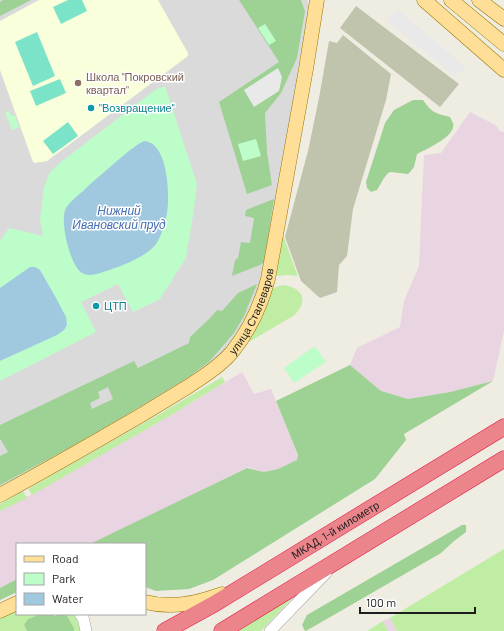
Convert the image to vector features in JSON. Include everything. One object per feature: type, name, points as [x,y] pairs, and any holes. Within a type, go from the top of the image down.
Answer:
[{"type":"highway","name":"МКАД, 1-й километр","points":[[165,631],[214,604],[504,427]]},
{"type":"highway","points":[[222,631],[501,461]]},
{"type":"main road","name":"улица Сталеваров","points":[[0,495],[168,399],[202,377],[223,361],[241,340],[261,302],[268,279],[317,0]]},
{"type":"main road","points":[[424,0],[504,70]]},
{"type":"main road","points":[[450,0],[504,44]]},
{"type":"main road","points":[[479,0],[504,19]]},
{"type":"main road","points":[[487,438],[504,417]]},
{"type":"main road","points":[[146,602],[163,606],[185,605],[223,594],[257,578]]},
{"type":"main road","points":[[0,611],[16,603]]},
{"type":"street","points":[[270,631],[340,559]]},
{"type":"street","points":[[81,615],[86,631]]},
{"type":"shaded area","points":[[0,0],[307,0],[311,11],[266,268],[248,318],[221,356],[188,381],[0,488]]},
{"type":"shaded area","name":"Школа \"Покровский квартал\"","points":[[39,0],[158,0],[188,53],[188,56],[47,161],[35,163],[33,162],[0,70],[0,21]]},
{"type":"shaded area","points":[[356,6],[459,84],[440,107],[340,28]]},
{"type":"shaded area","points":[[397,9],[466,67],[454,76],[387,21]]},
{"type":"shaded area","points":[[343,35],[391,74],[386,100],[353,209],[347,256],[339,265],[337,292],[320,298],[301,281],[285,237],[308,151],[329,41],[337,43]]},
{"type":"shaded area","points":[[278,68],[282,77],[279,91],[254,107],[244,90]]},
{"type":"shaded area","points":[[470,112],[497,126],[499,131],[504,132],[504,331],[493,381],[450,392],[408,399],[381,391],[350,365],[357,348],[400,327],[404,301],[419,266],[424,155],[441,153]]},
{"type":"shaded area","points":[[242,372],[254,394],[271,389],[298,456],[298,460],[278,469],[264,472],[248,467],[95,543],[16,543],[16,580],[0,588],[0,511],[49,485],[173,414]]},
{"type":"shaded area","points":[[390,618],[397,631],[388,631],[383,621]]},
{"type":"green space","points":[[3,0],[31,0],[0,16],[0,2]]},
{"type":"green space","points":[[68,0],[82,0],[87,11],[61,24],[53,7]]},
{"type":"green space","points":[[239,0],[301,0],[305,11],[297,58],[281,93],[265,113],[267,152],[272,185],[247,194],[219,102],[279,62]]},
{"type":"green space","points":[[265,24],[276,41],[269,45],[258,28]]},
{"type":"green space","points":[[37,32],[55,76],[33,86],[15,42]]},
{"type":"green space","points":[[60,79],[66,93],[36,106],[30,91]]},
{"type":"green space","points":[[165,86],[197,184],[186,258],[160,299],[133,312],[118,284],[81,302],[96,332],[0,381],[0,241],[9,228],[43,236],[40,219],[44,187],[49,174],[57,165],[155,90]]},
{"type":"green space","points":[[413,100],[423,100],[434,112],[450,117],[453,122],[453,128],[450,133],[440,142],[417,154],[414,167],[408,174],[388,173],[377,190],[371,192],[367,188],[366,182],[385,123],[394,110]]},
{"type":"green space","points":[[9,111],[11,116],[15,115],[19,127],[12,130],[5,112]]},
{"type":"green space","points":[[68,122],[78,136],[53,154],[43,141]]},
{"type":"green space","points":[[256,139],[261,156],[243,161],[238,144]]},
{"type":"green space","points":[[274,199],[264,262],[232,276],[241,242],[250,243],[254,218],[245,216],[246,210]]},
{"type":"green space","points":[[282,236],[284,238],[297,276],[275,276]]},
{"type":"green space","points":[[257,284],[244,316],[234,333],[209,362],[187,378],[126,415],[0,485],[0,456],[8,452],[0,440],[0,425],[134,361],[138,368],[189,343],[190,337],[217,310],[222,311],[238,293]],"holes":[[[108,387],[113,399],[92,409],[90,403],[100,398],[98,392]]]},
{"type":"green space","points":[[283,285],[296,289],[300,292],[302,296],[301,306],[293,316],[249,342],[248,341],[271,290]]},
{"type":"green space","points":[[315,346],[326,362],[294,383],[284,368]]},
{"type":"green space","points":[[350,365],[381,391],[408,399],[450,392],[493,381],[404,434],[406,440],[375,479],[213,580],[189,589],[156,591],[146,587],[146,543],[92,543],[247,468],[264,472],[278,469],[297,460],[298,455],[276,401]]},
{"type":"green space","points":[[222,377],[225,382],[173,414],[32,495],[28,489],[163,412]]},
{"type":"green space","points":[[23,491],[27,498],[0,511],[0,504]]},
{"type":"green space","points":[[462,525],[466,525],[466,532],[441,553],[305,631],[302,625],[307,615]]},
{"type":"green space","points":[[504,549],[504,631],[397,631],[390,618]]},
{"type":"green space","points":[[16,580],[16,592],[0,600],[0,588]]},
{"type":"green space","points":[[295,595],[261,631],[237,631]]},
{"type":"green space","points":[[16,611],[16,615],[38,615],[28,619],[24,625],[27,631],[0,631],[0,619]]},
{"type":"green space","points":[[38,615],[64,615],[67,616],[74,628],[74,631],[27,631],[24,625],[28,619]]},
{"type":"green space","points":[[62,615],[74,615],[77,619],[80,631],[74,631],[74,628]]},
{"type":"green space","points":[[383,621],[388,631],[367,631]]},
{"type":"water","name":"Нижний Ивановский пруд","points":[[144,141],[152,144],[158,150],[163,159],[166,171],[168,205],[160,237],[156,244],[148,252],[130,262],[97,274],[89,275],[82,273],[73,262],[67,242],[64,222],[66,208],[96,179],[133,148]]},
{"type":"water","points":[[30,267],[35,267],[40,270],[66,317],[67,325],[64,330],[57,335],[0,361],[0,288]]},
{"type":"place","name":"Школа \"Покровский квартал\"","points":[[78,83]]},
{"type":"place","name":"\"Возвращение\"","points":[[91,108]]},
{"type":"place","name":"ЦТП","points":[[96,306]]}]
